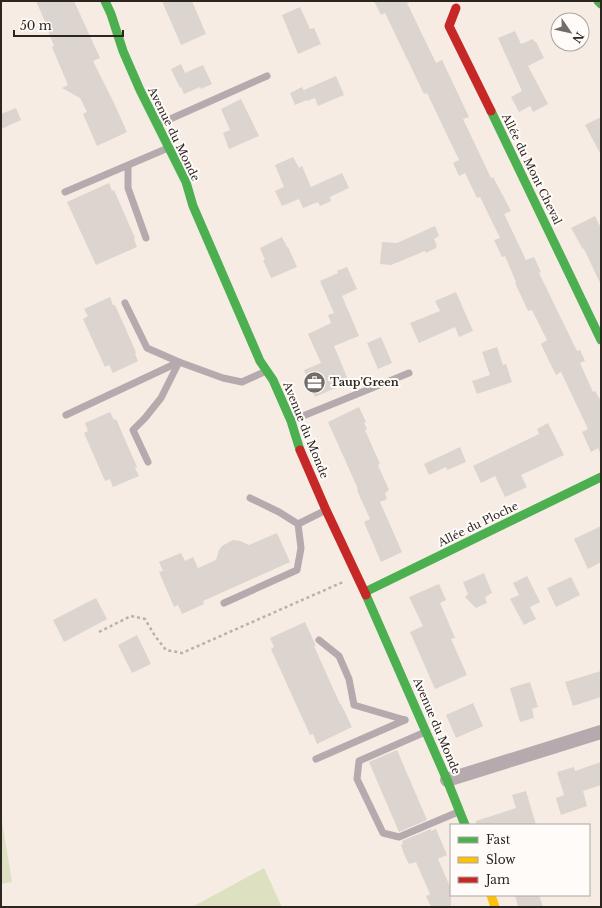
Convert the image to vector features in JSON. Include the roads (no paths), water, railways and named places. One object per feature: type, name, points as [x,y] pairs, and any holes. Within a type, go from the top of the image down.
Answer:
[{"type":"street","name":"Avenue du Monde","points":[[105,1],[123,51],[140,90],[186,182],[193,206],[260,360],[273,380],[291,421],[301,454],[365,592],[465,824]]},
{"type":"street","points":[[598,1],[601,4]]},
{"type":"street","name":"Allée du Mont Cheval","points":[[456,8],[449,26],[601,340]]},
{"type":"street","name":"Allée du Ploche","points":[[365,592],[601,477]]},
{"type":"street","points":[[447,780],[601,732]]},
{"type":"street","points":[[491,896],[495,907]]},
{"type":"lane","points":[[157,125],[267,76]]},
{"type":"lane","points":[[65,192],[169,147]]},
{"type":"lane","points":[[128,166],[128,188],[146,238]]},
{"type":"lane","points":[[125,303],[147,348],[179,362],[223,378],[242,382],[266,371]]},
{"type":"lane","points":[[66,415],[179,362]]},
{"type":"lane","points":[[148,462],[133,430],[161,398],[179,362]]},
{"type":"lane","points":[[291,421],[409,373]]},
{"type":"lane","points":[[250,498],[279,512],[298,524]]},
{"type":"lane","points":[[298,524],[326,510]]},
{"type":"lane","points":[[224,603],[297,570],[301,548],[298,524]]},
{"type":"lane","points":[[319,640],[339,656],[349,679],[354,706],[405,720]]},
{"type":"lane","points":[[316,759],[418,714]]},
{"type":"lane","points":[[426,732],[358,761],[357,779],[383,833],[399,837],[460,811]]},
{"type":"place","name":"Taup’Green","points":[[314,382]]}]
